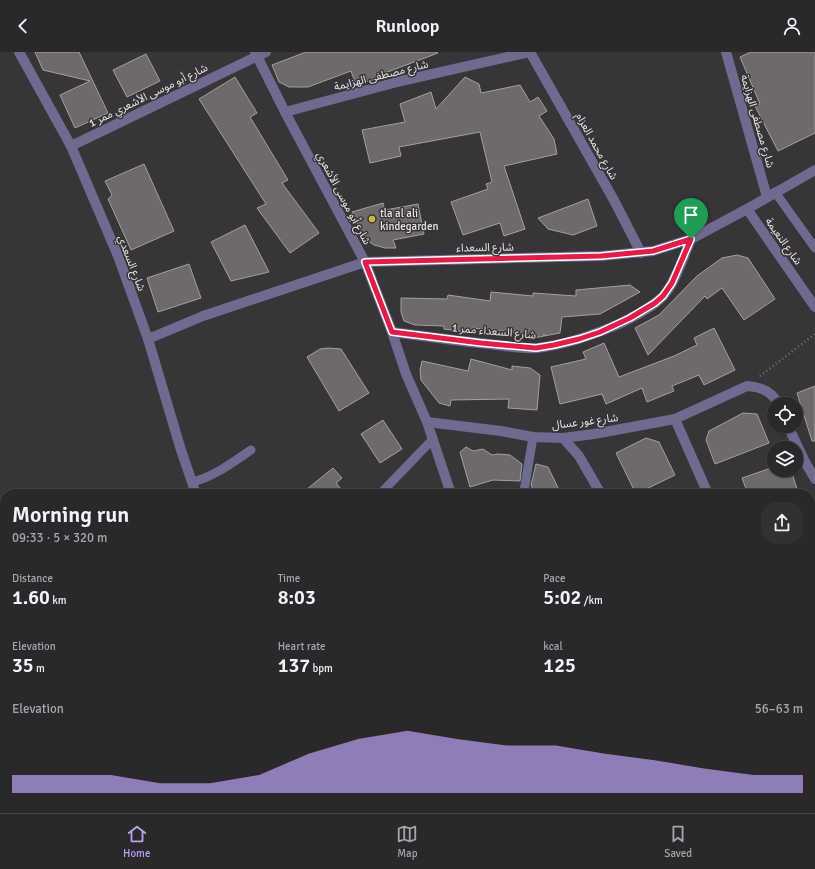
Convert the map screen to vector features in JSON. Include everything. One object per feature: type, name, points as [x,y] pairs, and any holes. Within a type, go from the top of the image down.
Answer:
[{"type":"street","name":"شارع السعدي","points":[[19,52],[71,146],[118,256],[148,339],[194,489]]},
{"type":"street","name":"شارع مصطفى الهزايمة","points":[[285,112],[401,81],[530,52]]},
{"type":"street","name":"شارع محمد العزام","points":[[530,52],[615,202],[641,253]]},
{"type":"street","name":"شارع مصطفى الهزايمة","points":[[726,52],[771,195]]},
{"type":"street","name":"شارع أبو موسى الأشعري ممر 1","points":[[71,146],[259,53]]},
{"type":"street","name":"شارع أبو موسى الأشعري","points":[[259,53],[285,112],[365,262],[392,332],[406,374],[434,439],[449,489]]},
{"type":"street","name":"شارع السعداء","points":[[148,339],[203,316],[365,262],[601,256],[641,253],[669,247],[691,239],[815,170]]},
{"type":"street","name":"شارع النعيمة","points":[[747,209],[815,307]]},
{"type":"street","name":"شارع السعداء ممر 1","points":[[392,332],[536,348],[579,339],[600,332],[630,318],[655,303],[663,296],[672,283],[691,239]]},
{"type":"street","name":"شارع غور عسال","points":[[427,422],[502,431],[533,437],[563,438],[594,434],[674,419],[747,386]]},
{"type":"street","points":[[747,386],[756,387],[769,392],[774,397]]},
{"type":"street","points":[[674,419],[706,489]]},
{"type":"street","points":[[791,433],[815,479]]},
{"type":"street","points":[[563,438],[579,456],[598,489]]},
{"type":"lane","points":[[771,195],[815,248]]},
{"type":"lane","points":[[524,489],[533,437]]},
{"type":"lane","points":[[385,489],[434,439]]},
{"type":"lane","points":[[192,482],[207,477],[227,467],[251,450]]},
{"type":"path","points":[[747,386],[815,334]]},
{"type":"building","points":[[35,52],[79,52],[108,113],[75,128],[60,95],[90,81],[43,70]]},
{"type":"building","points":[[306,52],[438,53],[385,73],[386,76],[356,85],[351,71],[308,87],[289,87],[279,82],[272,65]]},
{"type":"building","points":[[751,52],[815,52],[815,133],[778,151],[755,106],[760,104],[740,57]]},
{"type":"building","points":[[146,54],[160,81],[127,97],[113,70]]},
{"type":"building","points":[[235,77],[257,113],[250,117],[288,180],[282,183],[319,233],[290,253],[257,208],[266,204],[199,99]]},
{"type":"building","points":[[465,77],[479,84],[481,93],[520,85],[530,102],[538,97],[547,111],[539,116],[554,139],[557,154],[504,166],[525,229],[504,236],[500,223],[463,235],[451,202],[488,189],[486,184],[492,182],[480,132],[399,147],[401,156],[370,163],[362,130],[405,122],[400,104],[431,92],[436,109]]},
{"type":"building","points":[[144,164],[174,231],[131,250],[108,199],[112,195],[105,181]]},
{"type":"building","points":[[588,199],[597,226],[573,235],[548,229],[538,218]]},
{"type":"building","points":[[383,203],[385,210],[418,204],[424,234],[393,240],[396,248],[385,248],[374,245],[365,239],[352,212]]},
{"type":"building","points":[[245,225],[269,272],[231,281],[211,242]]},
{"type":"building","points":[[737,255],[748,258],[775,299],[744,320],[722,288],[707,299],[705,296],[648,355],[635,328],[659,315],[697,276],[722,258]]},
{"type":"building","points":[[189,264],[201,298],[158,312],[147,278]]},
{"type":"building","points":[[630,285],[640,292],[600,314],[562,317],[560,333],[529,339],[529,334],[472,328],[472,333],[444,329],[444,326],[415,325],[404,321],[401,312],[401,298],[447,299],[448,295],[490,301],[491,292],[533,296],[533,293],[576,296],[576,290]]},
{"type":"building","points":[[714,328],[735,370],[704,385],[699,375],[672,386],[674,391],[647,402],[642,388],[606,404],[602,394],[560,404],[551,367],[586,359],[583,352],[604,343],[619,377],[674,356],[697,345],[694,338]]},
{"type":"building","points":[[320,349],[341,349],[369,393],[339,411],[307,357]]},
{"type":"building","points":[[471,359],[512,370],[512,366],[530,368],[540,375],[537,410],[508,408],[509,399],[451,400],[450,406],[439,403],[421,380],[420,370],[422,361],[468,371]]},
{"type":"building","points":[[815,386],[815,441],[812,441],[803,412],[803,397],[798,397],[797,393]]},
{"type":"building","points":[[743,413],[757,414],[768,441],[767,444],[715,464],[706,440],[709,431]]},
{"type":"building","points":[[383,420],[402,449],[380,463],[361,434]]},
{"type":"building","points":[[646,438],[659,442],[675,475],[646,489],[634,489],[616,453]]},
{"type":"building","points":[[466,447],[473,451],[483,449],[492,455],[510,455],[522,464],[520,481],[493,480],[470,487],[460,452]]},
{"type":"building","points":[[536,464],[548,467],[559,489],[533,489],[531,485]]},
{"type":"building","points":[[333,468],[342,478],[336,483],[341,489],[307,489]]},
{"type":"building","points":[[767,469],[767,477],[793,477],[797,489],[746,489],[742,478]]},
{"type":"place","name":"tla al ali kindegarden","points":[[372,219]]},
{"type":"route","points":[[691,239],[672,283],[663,296],[655,303],[630,318],[600,332],[579,339],[536,348],[515,347],[392,332],[365,262],[601,256],[653,251],[691,239]]}]
